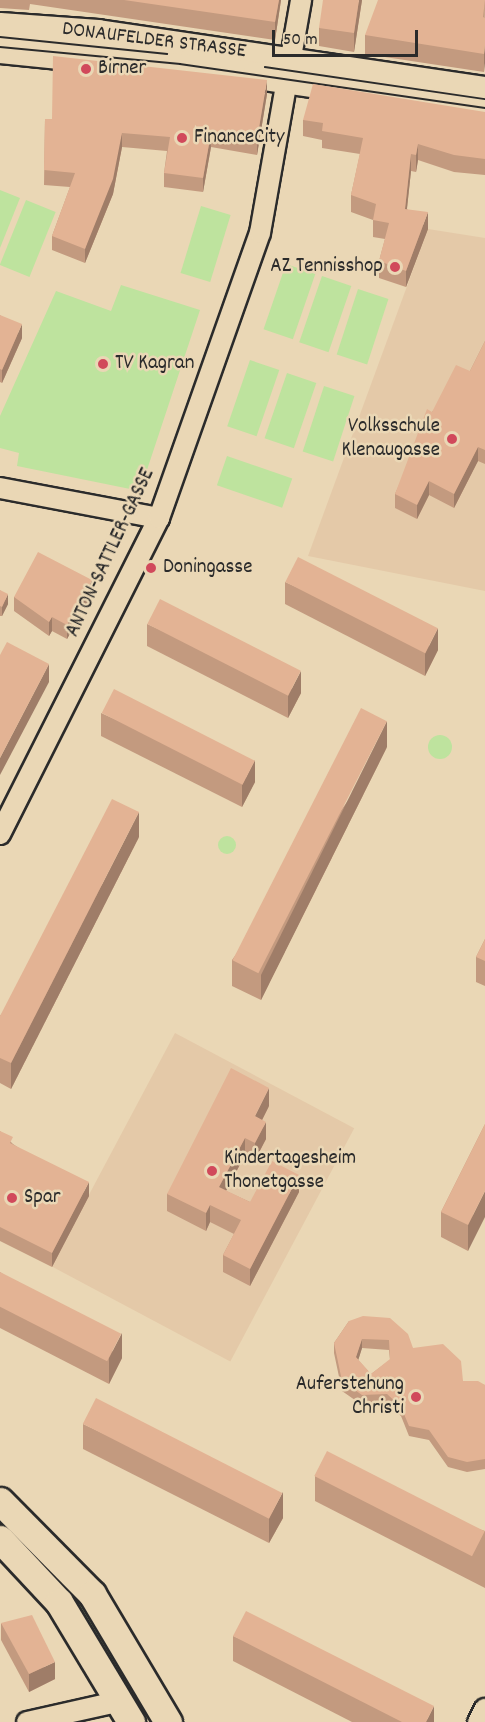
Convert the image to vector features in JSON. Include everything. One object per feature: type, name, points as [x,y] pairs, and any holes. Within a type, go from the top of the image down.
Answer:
[{"type":"main road","name":"DONAUFELDER STRASSE","points":[[0,26],[289,69],[485,90]]},
{"type":"main road","name":"DONAUFELDER STRASSE","points":[[0,50],[289,69],[485,109]]},
{"type":"main road","points":[[0,1501],[92,1594],[168,1722]]},
{"type":"main road","points":[[0,1539],[59,1602],[126,1711]]},
{"type":"street","name":"ANTON-SATTLER-GASSE","points":[[0,834],[159,518],[253,257],[301,0]]},
{"type":"street","points":[[0,488],[159,518]]},
{"type":"street","points":[[478,1722],[485,1709]]},
{"type":"street","points":[[27,1722],[126,1711]]},
{"type":"shaded area","points":[[428,229],[485,238],[485,591],[308,556]]},
{"type":"shaded area","points":[[175,1033],[354,1128],[230,1361],[51,1266]]},
{"type":"green space","points":[[0,190],[20,198],[0,248]]},
{"type":"green space","points":[[26,200],[56,212],[29,277],[0,265]]},
{"type":"green space","points":[[201,206],[231,215],[210,282],[181,273]]},
{"type":"green space","points":[[286,264],[315,274],[293,339],[264,329]]},
{"type":"green space","points":[[322,276],[351,286],[329,352],[299,342]]},
{"type":"green space","name":"TV Kagran","points":[[121,285],[200,310],[140,491],[17,466],[19,453],[0,448],[0,416],[56,291],[111,311]]},
{"type":"green space","points":[[358,289],[388,299],[367,365],[337,355]]},
{"type":"green space","points":[[250,360],[279,370],[257,436],[227,426]]},
{"type":"green space","points":[[287,373],[316,383],[294,448],[265,438]]},
{"type":"green space","points":[[324,386],[354,396],[333,462],[303,452]]},
{"type":"green space","points":[[227,456],[292,478],[282,508],[217,485]]},
{"type":"green space","points":[[440,735],[448,739],[452,747],[448,755],[440,759],[432,755],[428,747],[432,739]]},
{"type":"green space","points":[[227,836],[233,839],[236,845],[233,851],[227,854],[221,851],[218,845],[221,839]]},
{"type":"green space","points":[[0,1517],[79,1600],[153,1722],[90,1624],[0,1525]]},
{"type":"building","points":[[124,0],[279,0],[275,22]]},
{"type":"building","points":[[323,0],[359,0],[354,33],[319,28]]},
{"type":"building","points":[[378,0],[485,0],[484,54],[365,35]]},
{"type":"building","points":[[53,56],[267,80],[257,140],[211,133],[203,178],[164,173],[170,137],[122,133],[113,179],[85,249],[52,236],[75,173],[44,170],[45,119],[52,119]]},
{"type":"building","points":[[313,84],[485,112],[485,159],[454,155],[418,144],[416,155],[411,154],[405,209],[428,212],[406,271],[379,261],[389,223],[373,220],[376,204],[351,195],[363,138],[322,131],[323,123],[303,120]]},
{"type":"building","points":[[0,315],[22,324],[2,370],[0,369]]},
{"type":"building","name":"Volksschule Klenaugasse","points":[[485,341],[485,450],[478,447],[454,494],[429,481],[417,505],[395,494],[427,409],[432,412],[456,365],[470,371]]},
{"type":"building","points":[[38,552],[92,580],[67,625],[52,617],[49,622],[14,597]]},
{"type":"building","points":[[298,557],[438,628],[425,653],[285,582]]},
{"type":"building","points":[[0,590],[8,594],[2,607],[0,606]]},
{"type":"building","points":[[160,599],[301,671],[288,696],[147,624]]},
{"type":"building","points":[[7,642],[49,664],[0,758],[0,655]]},
{"type":"building","points":[[114,689],[255,761],[243,785],[102,713]]},
{"type":"building","points":[[361,708],[387,721],[258,973],[233,960]]},
{"type":"building","points":[[112,799],[139,812],[11,1063],[0,1058],[0,1016]]},
{"type":"building","points":[[485,939],[485,961],[476,957]]},
{"type":"building","points":[[231,1068],[269,1088],[255,1116],[266,1122],[255,1143],[245,1138],[219,1187],[250,1202],[272,1161],[299,1175],[250,1269],[223,1255],[241,1220],[210,1205],[206,1213],[167,1194]]},
{"type":"building","points":[[485,1124],[485,1191],[468,1225],[441,1212]]},
{"type":"building","points":[[0,1131],[13,1137],[10,1143],[89,1182],[52,1253],[0,1227]]},
{"type":"building","points":[[0,1272],[121,1334],[107,1361],[0,1307]]},
{"type":"building","name":"Auferstehung Christi","points":[[363,1316],[390,1318],[408,1334],[413,1348],[443,1344],[461,1361],[463,1381],[478,1381],[485,1385],[485,1459],[467,1462],[448,1457],[429,1430],[409,1426],[401,1407],[387,1394],[362,1395],[342,1381],[334,1343],[349,1321]],"holes":[[[362,1339],[389,1340],[390,1359],[371,1374],[356,1357]]]},
{"type":"building","points":[[96,1398],[282,1493],[269,1519],[83,1424]]},
{"type":"building","points":[[327,1451],[485,1531],[472,1556],[314,1476]]},
{"type":"building","points":[[246,1611],[434,1706],[426,1722],[402,1722],[233,1636]]},
{"type":"building","points":[[32,1615],[55,1662],[29,1674],[1,1623]]},
{"type":"tram line","points":[[0,37],[167,54]]},
{"type":"tram line","points":[[0,47],[180,64],[485,108]]},
{"type":"tram line","points":[[265,67],[485,99]]},
{"type":"place","name":"Birner","points":[[86,69]]},
{"type":"place","name":"FinanceCity","points":[[182,138]]},
{"type":"place","name":"AZ Tennisshop","points":[[395,267]]},
{"type":"place","name":"TV Kagran","points":[[103,364]]},
{"type":"place","name":"Volksschule Klenaugasse","points":[[452,439]]},
{"type":"place","name":"Doningasse","points":[[151,568]]},
{"type":"place","name":"Kindertagesheim Thonetgasse","points":[[212,1171]]},
{"type":"place","name":"Spar","points":[[12,1198]]},
{"type":"place","name":"Auferstehung Christi","points":[[416,1397]]}]
